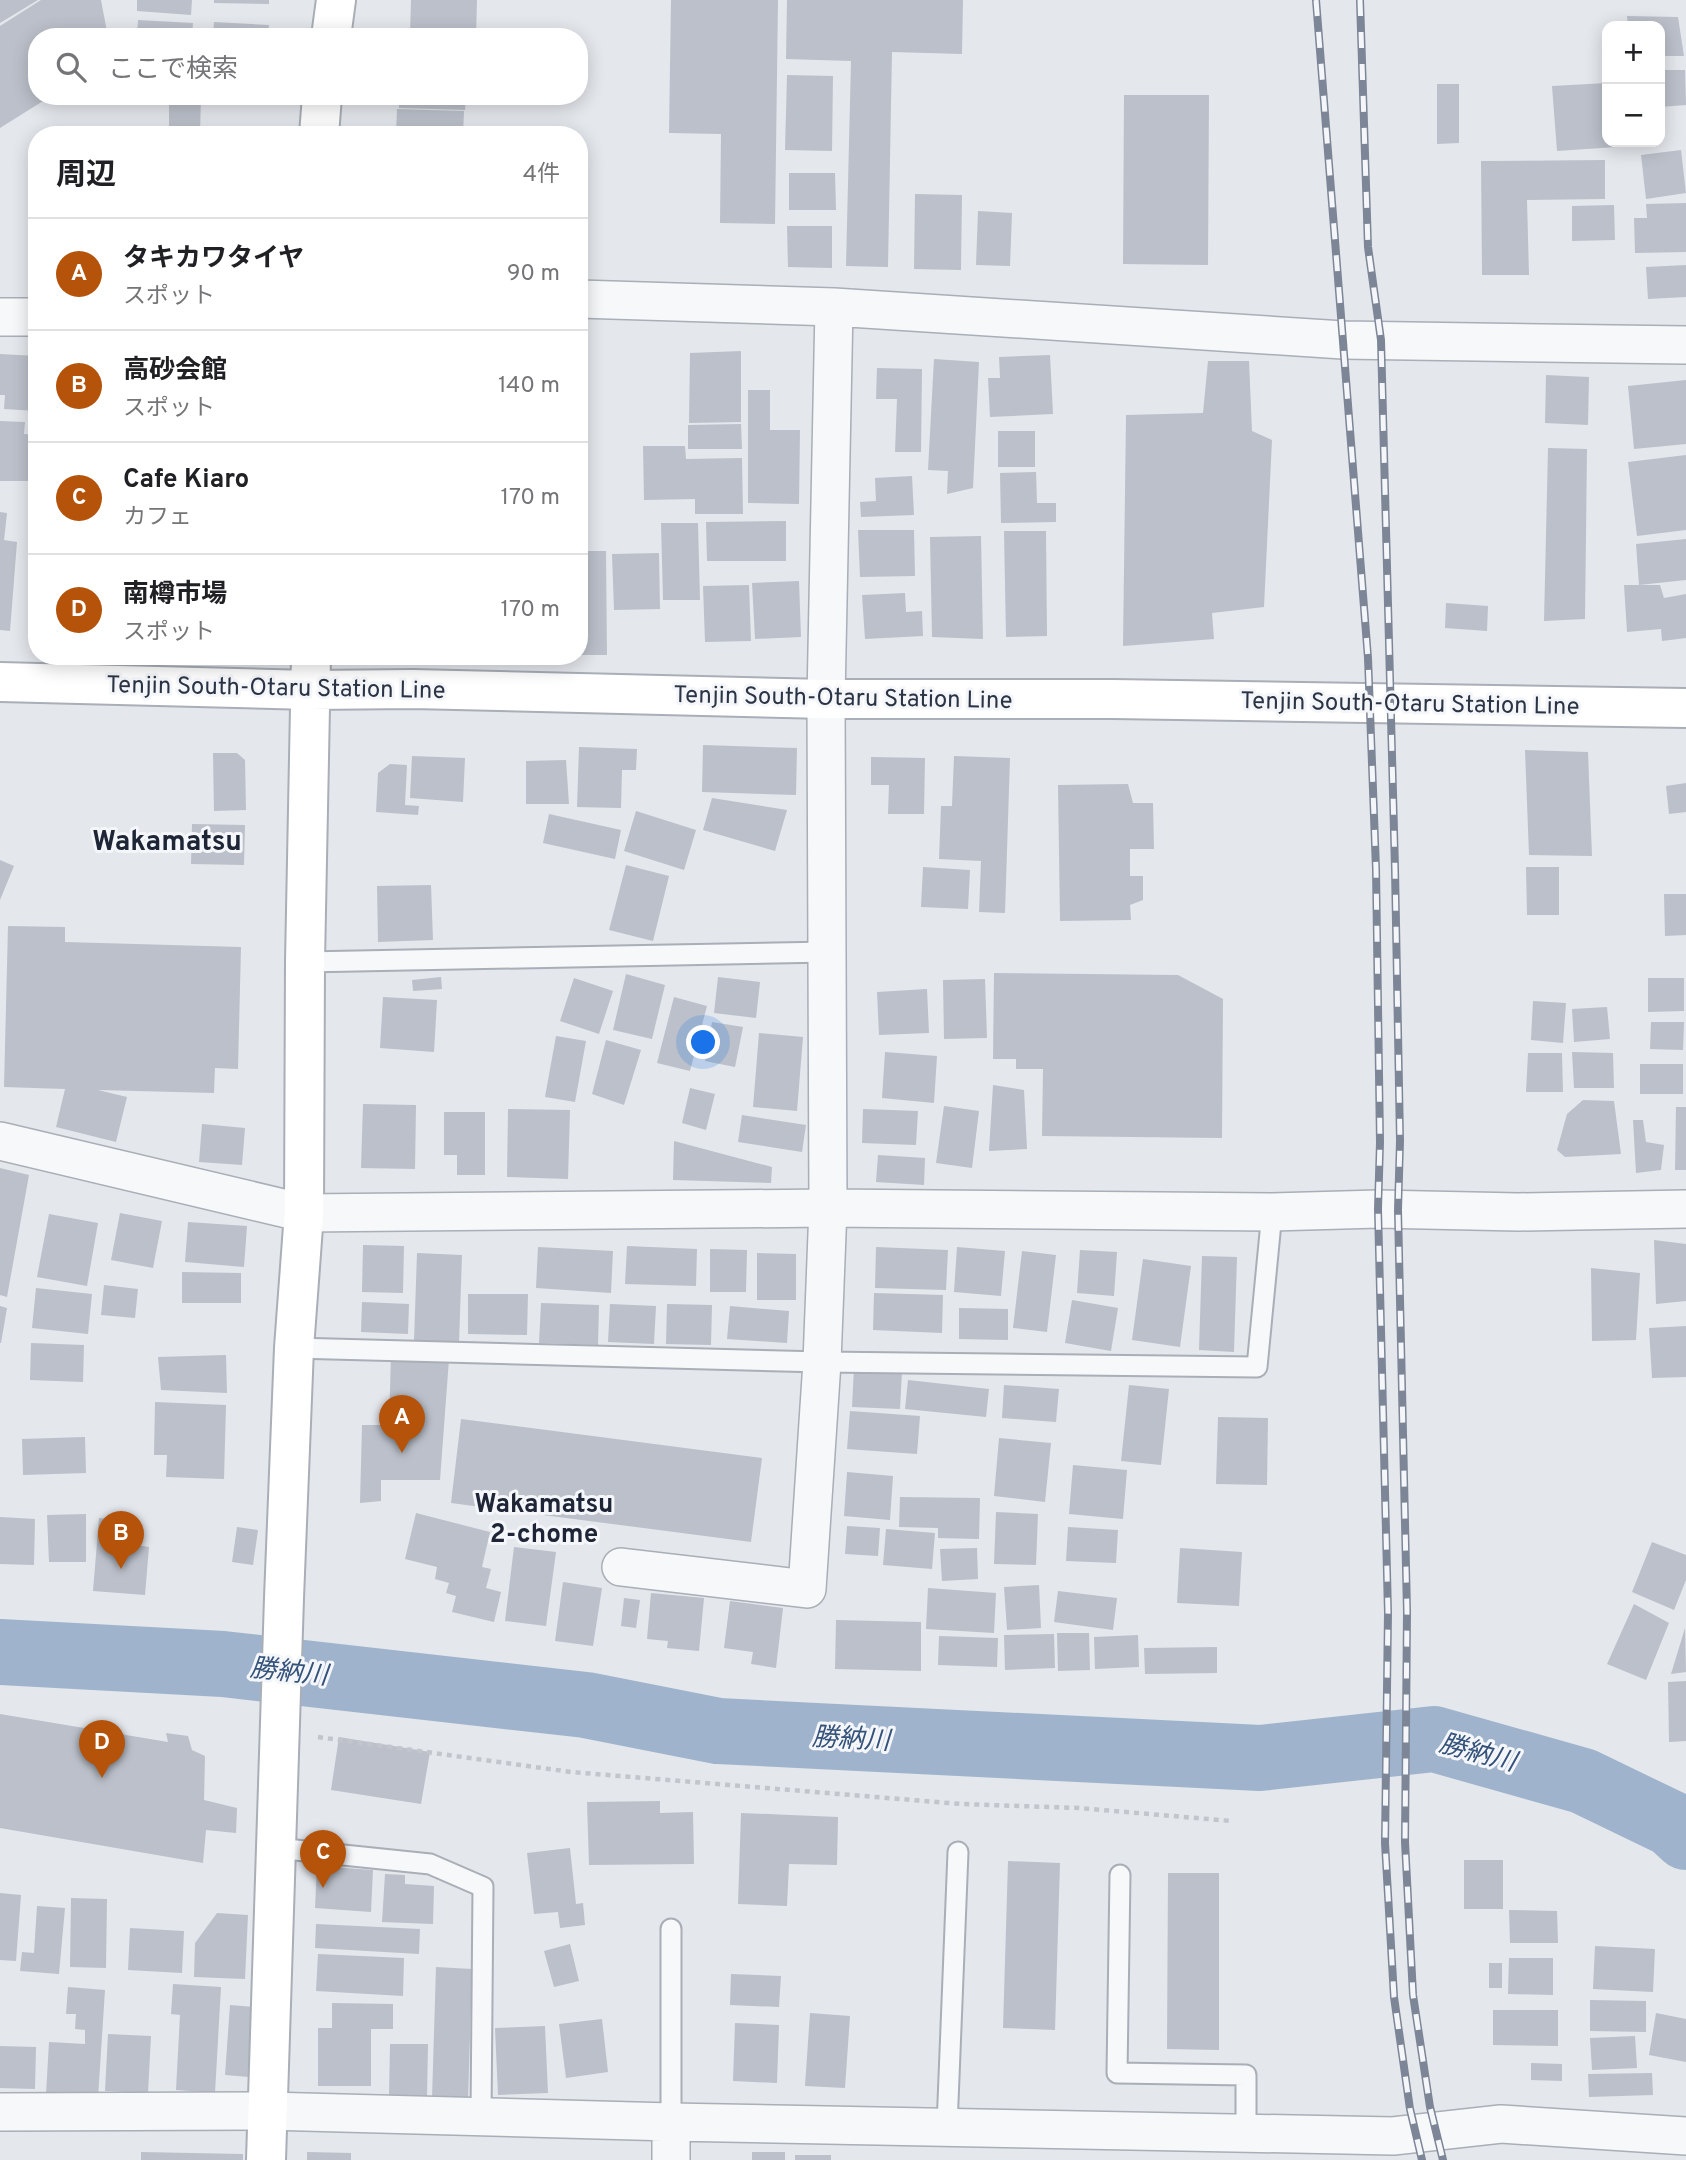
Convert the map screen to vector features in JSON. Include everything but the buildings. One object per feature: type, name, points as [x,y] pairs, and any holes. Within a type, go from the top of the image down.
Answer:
[{"type":"main road","points":[[332,28],[336,0]]},
{"type":"main road","points":[[320,126],[321,105]]},
{"type":"main road","points":[[266,2160],[294,1348],[304,1213],[305,962],[311,673]]},
{"type":"main road","name":"Tenjin South-Otaru Station Line","points":[[0,682],[311,673],[413,689],[826,699],[1113,699],[1686,708]]},
{"type":"street","points":[[588,299],[834,307],[1343,340],[1686,345]]},
{"type":"street","points":[[621,1567],[807,1589],[822,1362],[828,1208],[826,699],[834,307]]},
{"type":"street","points":[[0,317],[28,317]]},
{"type":"street","points":[[0,1141],[304,1213],[828,1208],[1272,1212],[1378,1209],[1518,1212],[1686,1209]]},
{"type":"street","points":[[0,2112],[267,2111],[1393,2136],[1501,2124],[1686,2136]]},
{"type":"street","points":[[671,2122],[671,2160]]},
{"type":"lane","points":[[305,962],[829,953]]},
{"type":"lane","points":[[294,1348],[822,1362],[1257,1367],[1272,1212]]},
{"type":"lane","points":[[276,1848],[430,1864],[483,1887],[481,2117]]},
{"type":"lane","points":[[947,2127],[958,1852]]},
{"type":"lane","points":[[1120,1875],[1117,2073],[1246,2075],[1245,2133]]},
{"type":"lane","points":[[671,1929],[671,2122]]},
{"type":"path","points":[[279,1731],[571,1772],[961,1804],[1079,1808],[1231,1821]]},
{"type":"waterway","name":"勝納川","points":[[0,1652],[223,1664],[586,1705],[718,1731],[1260,1758],[1434,1739],[1583,1781],[1672,1824],[1686,1837]]},
{"type":"railway","points":[[1316,0],[1368,658],[1376,869],[1380,1142],[1378,1209],[1388,1613],[1385,1843],[1394,1997],[1410,2109],[1422,2160]]},
{"type":"railway","points":[[1360,0],[1368,247],[1381,340],[1395,869],[1400,1141],[1398,1210],[1407,1612],[1405,1842],[1413,1995],[1430,2107],[1443,2160]]},
{"type":"place","name":"タキカワタイヤ","points":[[402,1453]]},
{"type":"place","name":"高砂会館","points":[[121,1569]]},
{"type":"place","name":"南樽市場","points":[[102,1778]]},
{"type":"place","name":"Cafe Kiaro","points":[[323,1888]]},
{"type":"district","name":"Wakamatsu","points":[[167,840]]},
{"type":"district","name":"Wakamatsu 2-chome","points":[[544,1518]]}]
